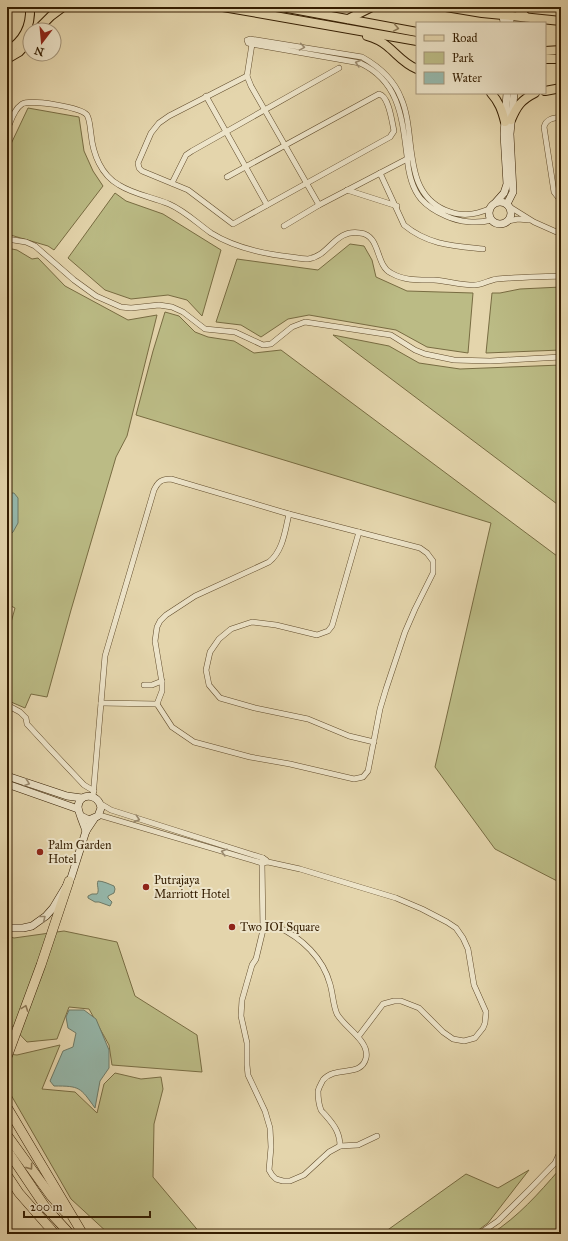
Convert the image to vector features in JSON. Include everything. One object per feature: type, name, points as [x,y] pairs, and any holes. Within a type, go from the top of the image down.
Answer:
[{"type":"highway","points":[[7,1058],[69,881]]},
{"type":"highway","points":[[7,1107],[82,1232]]},
{"type":"highway","points":[[7,1135],[51,1196],[82,1232]]},
{"type":"highway","points":[[7,1150],[46,1208],[70,1234]]},
{"type":"highway","points":[[7,1175],[18,1193],[55,1234]]},
{"type":"main road","points":[[7,51],[16,45],[26,32],[30,17],[30,7]]},
{"type":"main road","points":[[45,22],[63,7]]},
{"type":"main road","points":[[223,7],[416,41]]},
{"type":"main road","points":[[282,7],[416,32]]},
{"type":"main road","points":[[348,19],[372,7]]},
{"type":"main road","points":[[446,7],[506,17],[526,17],[561,21]]},
{"type":"main road","points":[[482,13],[496,7]]},
{"type":"main road","points":[[516,7],[526,17]]},
{"type":"main road","points":[[350,29],[378,40],[387,46],[405,63],[416,68]]},
{"type":"main road","points":[[7,59],[22,49]]},
{"type":"main road","points":[[546,50],[561,50]]},
{"type":"main road","points":[[546,59],[561,59]]},
{"type":"main road","points":[[546,91],[561,88]]},
{"type":"main road","points":[[492,94],[502,108],[508,121]]},
{"type":"main road","points":[[508,121],[517,107],[526,98],[533,94]]},
{"type":"street","points":[[506,17],[509,7]]},
{"type":"street","points":[[319,205],[251,86],[247,76],[252,44],[360,63],[373,70],[390,87],[396,100],[418,184],[436,205],[451,213],[472,215],[489,208],[504,193],[507,184],[505,145],[514,94]]},
{"type":"street","points":[[172,183],[186,155],[339,68]]},
{"type":"street","points":[[227,177],[374,95],[379,94],[384,97],[391,113],[394,131],[390,137],[306,182],[233,224],[188,190],[142,171],[139,168],[138,163],[151,133],[159,123],[206,96],[247,76]]},
{"type":"street","points":[[507,94],[513,192],[508,206],[511,216],[508,221]]},
{"type":"street","points":[[206,96],[266,205]]},
{"type":"street","points":[[7,130],[14,112],[23,104],[31,102],[82,110],[88,116],[91,140],[102,171],[118,185],[142,196],[169,204],[181,210],[223,240],[248,249],[278,256],[307,259],[321,254],[341,236],[347,233],[359,232],[366,234],[371,239],[381,264],[389,273],[413,280],[434,280],[474,285],[497,279],[561,276]]},
{"type":"street","points":[[561,117],[550,119],[544,127],[554,192],[561,201]]},
{"type":"street","points":[[284,226],[319,205],[410,158]]},
{"type":"street","points":[[410,158],[409,170],[414,187],[421,199],[432,209],[450,218],[460,220],[482,223],[491,220]]},
{"type":"street","points":[[380,173],[397,206],[404,225],[428,239],[442,244],[483,249]]},
{"type":"street","points":[[348,190],[397,206]]},
{"type":"street","points":[[496,202],[502,202],[534,222],[561,234]]},
{"type":"street","points":[[489,208],[488,215],[491,220],[497,224],[518,219],[534,222]]},
{"type":"street","points":[[7,238],[26,242],[35,246],[74,280],[96,296],[121,307],[131,308],[159,305],[172,307],[183,312],[205,329],[235,332],[263,345],[271,344],[292,327],[305,322],[391,335],[420,352],[454,360],[490,361],[561,357]]},
{"type":"street","points":[[94,794],[104,656],[154,490],[156,484],[160,480],[171,479],[289,514],[420,548],[427,553],[433,561],[433,572],[414,609],[386,689],[380,709],[368,771],[363,777],[354,779],[290,764],[250,757],[194,742],[172,727],[157,704]]},
{"type":"street","points":[[157,704],[162,691],[162,681],[155,634],[160,621],[166,615],[195,596],[275,558],[279,552],[289,514]]},
{"type":"street","points":[[359,532],[332,626],[328,631],[317,634],[276,625],[252,622],[242,624],[231,629],[218,639],[210,652],[206,670],[209,685],[220,698],[255,708],[308,719],[348,736],[374,742]]},
{"type":"street","points":[[144,685],[152,685],[162,681]]},
{"type":"street","points":[[101,703],[157,704]]},
{"type":"street","points":[[7,705],[20,712],[26,718],[27,724],[51,750],[94,794],[101,804],[111,810],[268,862],[300,869],[396,898],[447,922],[456,928],[468,949],[474,985],[486,1012],[483,1028],[475,1038],[464,1041],[453,1039],[443,1032],[419,1008],[401,1001],[383,1004],[358,1037]]},
{"type":"street","points":[[7,776],[78,809]]},
{"type":"street","points":[[7,784],[74,798],[82,798],[94,794]]},
{"type":"street","points":[[82,798],[78,809],[86,831]]},
{"type":"street","points":[[7,928],[23,928],[40,922],[53,908],[69,881],[86,831],[97,817],[101,804]]},
{"type":"street","points":[[81,816],[90,820],[97,817],[262,860]]},
{"type":"street","points":[[262,860],[263,930],[256,959],[252,966],[242,1000],[241,1016],[247,1043],[248,1075],[265,1111],[270,1128],[271,1147],[269,1170],[276,1179],[290,1181],[297,1179],[304,1175],[329,1152],[340,1146],[358,1145],[377,1136]]},
{"type":"street","points":[[278,927],[299,938],[320,963],[330,984],[336,1012],[347,1027],[366,1046],[367,1052],[365,1061],[362,1065],[354,1070],[337,1071],[331,1074],[322,1082],[318,1092],[321,1110],[339,1133],[340,1146]]},
{"type":"street","points":[[479,1234],[498,1221],[530,1189],[554,1162],[561,1150]]},
{"type":"green space","points":[[28,108],[79,117],[84,151],[93,171],[103,186],[54,250],[48,246],[7,234],[7,149],[10,146]]},
{"type":"green space","points":[[115,193],[126,201],[163,214],[221,250],[202,316],[187,300],[168,295],[131,299],[105,290],[68,258]]},
{"type":"green space","points":[[350,244],[364,246],[372,260],[376,277],[407,291],[473,293],[468,353],[427,347],[396,330],[309,315],[288,319],[261,337],[241,325],[216,322],[237,259],[318,270]]},
{"type":"green space","points":[[7,248],[17,250],[32,259],[38,258],[65,286],[128,320],[157,315],[127,436],[116,457],[47,697],[31,694],[25,708],[7,699],[7,637],[15,608],[7,604]]},
{"type":"green space","points":[[561,287],[561,350],[486,353],[492,293],[520,289]]},
{"type":"green space","points":[[165,312],[179,316],[195,332],[208,337],[234,341],[254,353],[281,350],[561,559],[561,883],[495,849],[435,767],[491,523],[136,415]]},
{"type":"green space","points":[[333,335],[389,346],[419,363],[460,369],[561,365],[561,507]]},
{"type":"green space","points":[[64,931],[117,942],[135,996],[197,1035],[202,1072],[112,1065],[109,1045],[89,1009],[69,1007],[57,1039],[27,1042],[7,1021],[7,936],[14,938]]},
{"type":"green space","points":[[60,1045],[42,1089],[75,1092],[97,1113],[104,1084],[115,1073],[141,1079],[161,1077],[163,1089],[154,1124],[153,1177],[201,1234],[109,1234],[71,1199],[7,1088],[7,1054],[17,1055]]},
{"type":"green space","points":[[529,1170],[488,1223],[473,1234],[382,1234],[466,1174],[498,1188]]},
{"type":"green space","points":[[559,1170],[561,1171],[561,1234],[491,1234],[510,1220],[536,1196]]},
{"type":"water","points":[[14,493],[18,498],[18,523],[13,532],[7,538],[7,494]]},
{"type":"water","points":[[98,881],[114,886],[114,893],[108,896],[112,902],[110,906],[95,902],[88,898],[88,896],[92,894],[97,894]]},
{"type":"water","points":[[69,1010],[84,1010],[96,1019],[109,1050],[109,1068],[100,1081],[95,1108],[79,1089],[69,1086],[54,1086],[50,1081],[63,1051],[73,1047],[76,1033],[68,1028],[66,1017]]},
{"type":"place","name":"Palm Garden Hotel","points":[[40,852]]},
{"type":"place","name":"Putrajaya Marriott Hotel","points":[[146,887]]},
{"type":"place","name":"Two IOI Square","points":[[232,927]]}]
